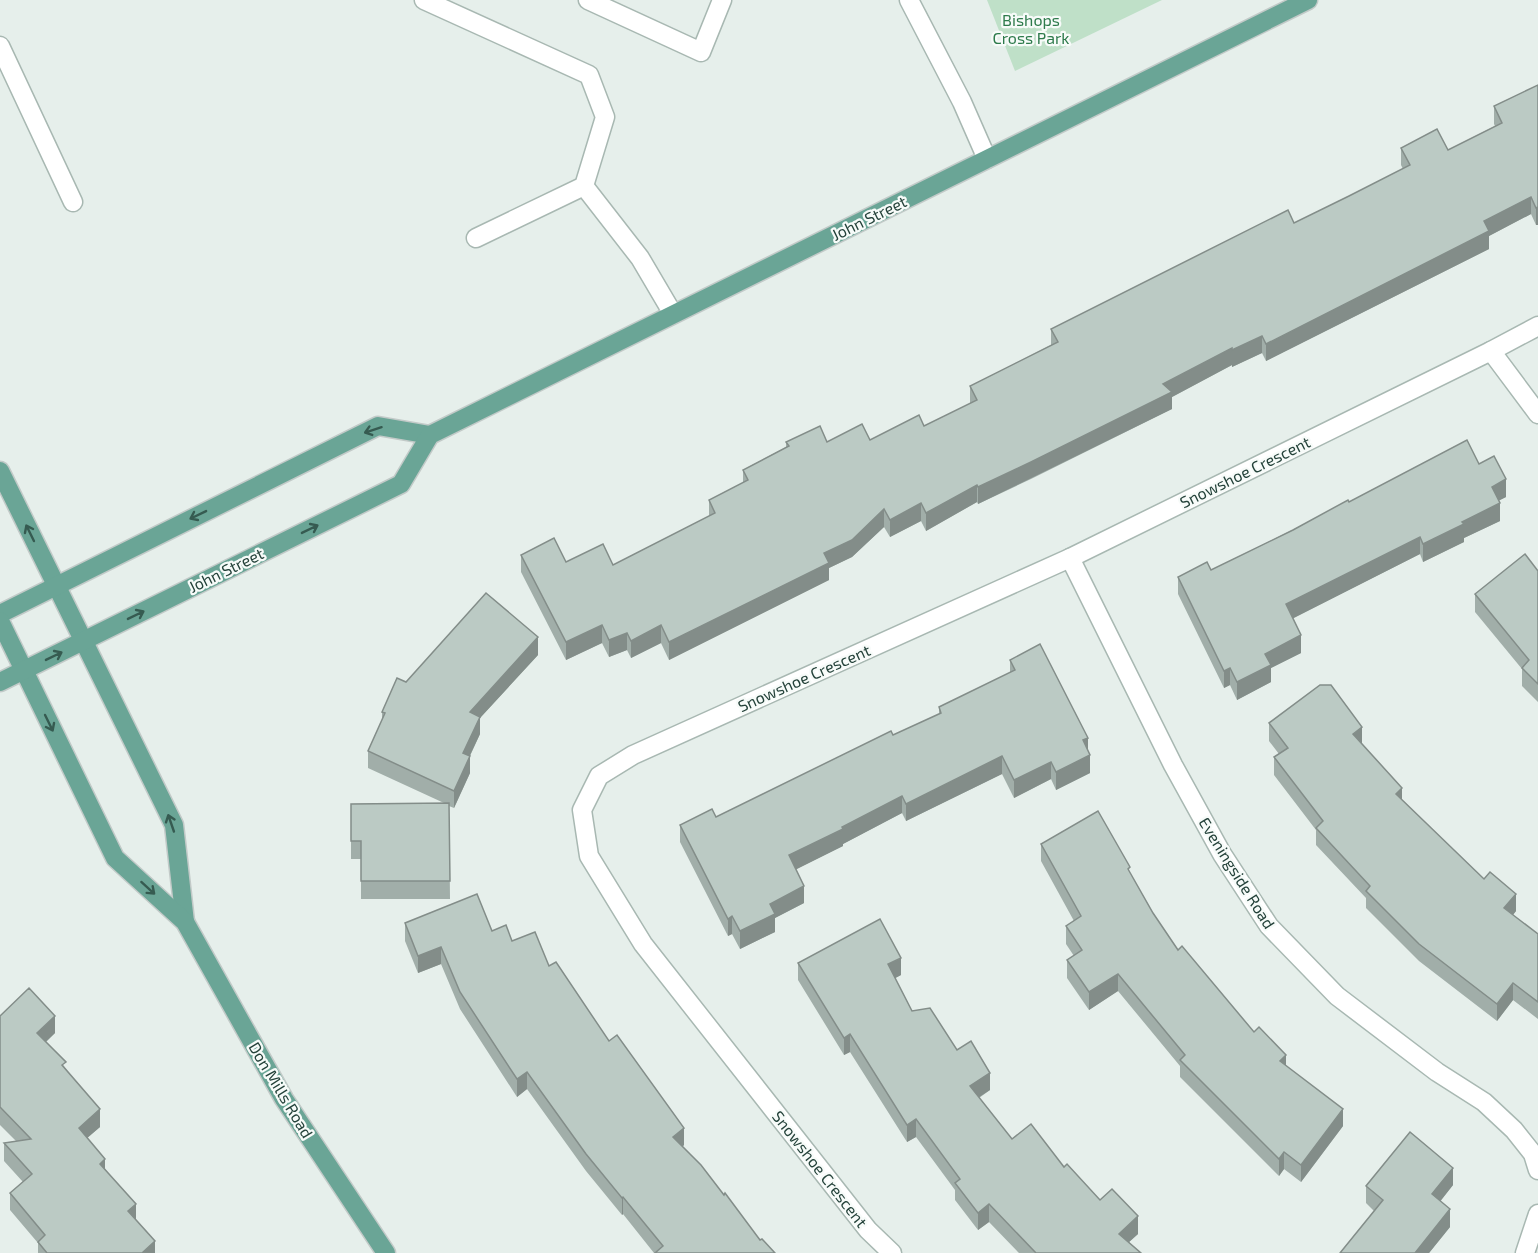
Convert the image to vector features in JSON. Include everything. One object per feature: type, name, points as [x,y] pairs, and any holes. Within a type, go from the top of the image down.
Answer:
[{"type":"main road","name":"John Street","points":[[0,682],[401,484],[430,435],[1308,0]]},
{"type":"main road","points":[[0,614],[378,426],[430,435]]},
{"type":"main road","name":"Don Mills Road","points":[[0,471],[174,825],[185,922]]},
{"type":"main road","name":"Don Mills Road","points":[[0,621],[114,858],[185,922],[284,1099],[386,1253]]},
{"type":"street","points":[[424,0],[589,75],[605,117],[584,186],[476,238]]},
{"type":"street","points":[[588,0],[702,52],[722,0]]},
{"type":"street","points":[[909,0],[962,102],[987,159]]},
{"type":"street","points":[[0,46],[73,202]]},
{"type":"street","points":[[584,186],[640,258],[673,314]]},
{"type":"street","name":"Snowshoe Crescent","points":[[892,1253],[868,1230],[643,944],[589,856],[582,810],[599,776],[633,755],[1070,558],[1538,326]]},
{"type":"street","points":[[1491,351],[1538,414]]},
{"type":"street","name":"Eveningside Road","points":[[1070,558],[1173,765],[1222,854],[1269,926],[1337,996],[1437,1072],[1484,1102],[1514,1130],[1533,1154],[1538,1170]]},
{"type":"street","points":[[1526,1253],[1538,1215]]},
{"type":"green space","name":"Bishops Cross Park","points":[[987,0],[1162,0],[1015,71]]},
{"type":"building","points":[[1538,85],[1538,207],[1536,208],[1531,197],[1484,221],[1489,231],[1266,344],[1262,336],[1232,350],[1232,348],[1163,384],[1172,392],[1031,462],[978,487],[977,485],[926,513],[921,503],[890,520],[884,509],[852,540],[824,553],[829,563],[669,642],[661,625],[631,641],[627,633],[609,640],[602,625],[566,642],[521,555],[554,538],[566,562],[603,544],[613,565],[715,513],[709,500],[748,480],[743,470],[789,446],[786,442],[820,426],[827,442],[862,424],[870,440],[919,415],[924,426],[977,400],[970,386],[1058,342],[1051,329],[1288,210],[1294,223],[1410,165],[1401,148],[1437,129],[1448,150],[1502,123],[1494,106]]},
{"type":"building","points":[[1467,440],[1479,464],[1494,456],[1506,479],[1492,487],[1500,503],[1423,544],[1420,537],[1286,604],[1301,635],[1265,654],[1271,665],[1237,682],[1230,668],[1224,671],[1178,577],[1207,562],[1211,570],[1348,500],[1349,502]]},
{"type":"building","points":[[1525,554],[1538,571],[1538,684],[1522,668],[1529,660],[1475,594]]},
{"type":"building","points":[[486,593],[538,637],[470,712],[480,717],[463,753],[470,756],[454,791],[368,751],[397,678],[406,682]]},
{"type":"building","points":[[1040,644],[1088,738],[1083,740],[1090,755],[1056,772],[1051,762],[1014,780],[1002,756],[906,804],[902,796],[842,827],[843,829],[789,855],[804,886],[770,904],[775,914],[740,931],[732,916],[728,919],[680,825],[712,809],[716,817],[891,731],[893,735],[941,713],[939,707],[1015,670],[1010,660]]},
{"type":"building","points":[[1320,685],[1331,685],[1362,727],[1353,734],[1402,788],[1396,794],[1484,879],[1490,872],[1516,894],[1504,908],[1538,934],[1538,1002],[1513,983],[1497,1004],[1419,944],[1366,891],[1370,886],[1316,828],[1323,821],[1274,757],[1288,748],[1269,723]]},
{"type":"building","points":[[449,803],[450,881],[361,881],[361,841],[351,841],[351,804]]},
{"type":"building","points":[[1098,811],[1153,913],[1178,950],[1182,946],[1254,1032],[1259,1027],[1286,1055],[1280,1061],[1343,1109],[1301,1165],[1284,1152],[1279,1159],[1180,1060],[1185,1055],[1118,974],[1089,992],[1067,960],[1082,950],[1066,926],[1081,916],[1041,844]]},
{"type":"building","points":[[477,894],[492,931],[506,925],[512,941],[535,932],[549,966],[556,962],[609,1041],[617,1035],[684,1128],[673,1137],[701,1165],[724,1195],[725,1193],[760,1240],[762,1239],[775,1253],[655,1253],[663,1246],[586,1154],[527,1072],[517,1079],[460,992],[441,947],[418,956],[405,923]]},
{"type":"building","points":[[880,919],[901,958],[888,964],[912,1011],[930,1008],[957,1050],[971,1041],[990,1073],[970,1086],[1012,1139],[1031,1124],[1064,1167],[1067,1164],[1100,1200],[1112,1189],[1138,1216],[1119,1234],[1141,1253],[1036,1253],[989,1204],[978,1213],[955,1183],[960,1179],[916,1119],[907,1125],[850,1034],[844,1038],[798,963]]},
{"type":"building","points":[[29,988],[55,1016],[37,1033],[66,1062],[62,1065],[100,1109],[79,1128],[105,1159],[100,1164],[136,1204],[128,1211],[155,1241],[142,1253],[47,1253],[38,1242],[45,1235],[10,1193],[32,1174],[4,1143],[31,1139],[0,1107],[0,1016]]},
{"type":"building","points":[[1410,1132],[1453,1168],[1432,1194],[1450,1209],[1415,1253],[1340,1253],[1383,1200],[1366,1186]]}]
